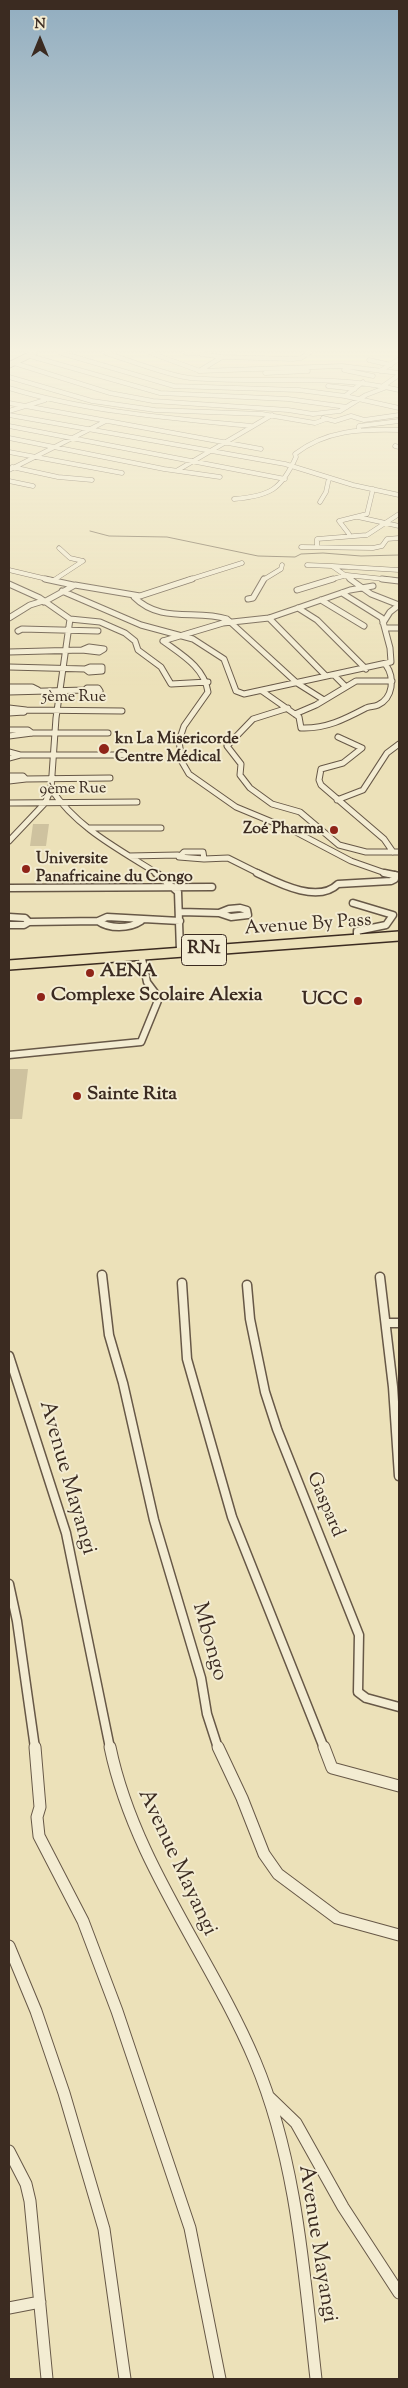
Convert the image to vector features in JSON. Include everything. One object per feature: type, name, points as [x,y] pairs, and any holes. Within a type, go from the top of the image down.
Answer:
[{"type":"highway","name":"Avenue By Pass","points":[[9,965],[399,936]]},
{"type":"street","points":[[75,464],[122,473]]},
{"type":"street","points":[[148,464],[220,477]]},
{"type":"street","points":[[178,470],[189,464]]},
{"type":"street","points":[[212,464],[285,480]]},
{"type":"street","points":[[283,464],[399,495]]},
{"type":"street","points":[[234,498],[269,493],[281,486],[292,466]]},
{"type":"street","points":[[10,468],[58,477],[92,480]]},
{"type":"street","points":[[320,502],[326,492],[329,478]]},
{"type":"street","points":[[9,481],[33,486]]},
{"type":"street","points":[[350,534],[339,521],[358,517],[369,512],[373,489]]},
{"type":"street","points":[[317,546],[316,539],[350,534],[367,534],[399,514]]},
{"type":"street","points":[[358,517],[399,526]]},
{"type":"street","points":[[301,547],[373,548],[382,546],[387,539],[399,538]]},
{"type":"street","points":[[54,580],[83,561],[70,558],[59,548]]},
{"type":"street","points":[[9,570],[39,579],[54,580],[134,596],[161,590],[242,563]]},
{"type":"street","points":[[248,599],[254,598],[264,579],[281,569],[282,565]]},
{"type":"street","points":[[307,566],[359,566],[399,570]]},
{"type":"street","points":[[332,566],[366,588],[371,594],[399,605]]},
{"type":"street","points":[[297,590],[347,575],[399,581]]},
{"type":"street","points":[[9,584],[66,614],[70,619],[100,622],[125,633],[135,641],[138,650],[161,667],[171,684],[208,682]]},
{"type":"street","points":[[9,618],[30,605],[43,602],[73,585]]},
{"type":"street","points":[[128,856],[178,855],[184,852],[200,852],[204,854],[204,860],[228,858],[282,885],[324,892],[331,891],[338,884],[357,886],[375,882],[391,882],[395,879],[397,875],[335,854],[304,835],[234,806],[188,775],[182,760],[181,734],[190,716],[207,698],[208,682],[201,669],[163,641],[181,634],[223,623],[232,624],[270,618],[342,593],[373,586]]},
{"type":"street","points":[[62,591],[141,625],[181,634],[193,639],[224,659],[236,691],[244,694],[334,674],[366,669],[386,664],[392,660],[384,625],[377,613],[342,593]]},
{"type":"street","points":[[134,596],[144,604],[186,617],[216,615],[232,624],[293,683],[308,693],[324,700]]},
{"type":"street","points":[[321,600],[364,626]]},
{"type":"street","points":[[384,625],[390,612],[399,605]]},
{"type":"street","points":[[298,608],[317,620],[366,669]]},
{"type":"street","points":[[270,618],[326,676]]},
{"type":"street","points":[[9,841],[45,803],[51,789],[52,755],[65,650],[65,631],[70,619]]},
{"type":"street","points":[[384,625],[399,628]]},
{"type":"street","points":[[41,631],[98,631]]},
{"type":"street","points":[[11,651],[82,650]]},
{"type":"street","points":[[262,691],[300,718],[298,720],[301,728],[304,729],[357,715],[365,708],[380,704],[389,694],[392,681],[386,664]]},
{"type":"street","points":[[9,667],[85,669]]},
{"type":"street","points":[[9,672],[27,672],[32,669]]},
{"type":"street","points":[[334,674],[345,686]]},
{"type":"street","points":[[295,714],[316,707],[345,686],[372,680],[392,681]]},
{"type":"street","points":[[9,687],[32,687],[38,690]]},
{"type":"street","points":[[9,692],[84,690]]},
{"type":"street","points":[[9,708],[26,710]]},
{"type":"street","points":[[288,708],[253,719],[227,746],[241,764],[240,773],[242,778],[250,788],[272,804],[300,812],[339,845],[366,852],[396,852]]},
{"type":"street","points":[[9,713],[26,710]]},
{"type":"street","name":"5ème Rue","points":[[26,710],[122,710]]},
{"type":"street","points":[[9,730],[28,730],[32,733]]},
{"type":"street","points":[[9,736],[32,733],[108,733]]},
{"type":"street","points":[[338,737],[362,748],[347,762],[335,766],[331,770],[321,769],[319,772],[320,785],[384,839],[396,852]]},
{"type":"street","points":[[337,800],[363,790],[380,762],[392,747],[399,744]]},
{"type":"street","points":[[9,752],[20,755],[126,755]]},
{"type":"street","points":[[9,758],[20,755]]},
{"type":"street","points":[[9,776],[23,776],[26,779]]},
{"type":"street","points":[[9,781],[110,778]]},
{"type":"street","points":[[51,789],[62,803],[88,828],[175,887],[180,896],[180,951]]},
{"type":"street","name":"9ème Rue","points":[[9,803],[137,802]]},
{"type":"street","points":[[88,828],[161,828]]},
{"type":"street","points":[[9,830],[19,830]]},
{"type":"street","points":[[9,888],[212,887]]},
{"type":"street","points":[[353,903],[393,915],[386,925],[357,931],[357,939]]},
{"type":"street","points":[[180,912],[219,913]]},
{"type":"street","points":[[9,925],[24,925],[30,922],[98,921],[107,917],[136,918],[142,921],[180,922]]},
{"type":"street","points":[[9,918],[25,918],[30,922]]},
{"type":"street","points":[[9,1054],[141,1042],[159,998],[147,982],[141,954]]},
{"type":"street","name":"Mbongo","points":[[102,1275],[109,1335],[123,1382],[154,1520],[201,1678],[208,1714],[218,1748],[242,1798],[264,1854],[278,1874],[337,1918],[399,1935]]},
{"type":"street","points":[[380,1278],[397,1412],[399,1476]]},
{"type":"street","points":[[182,1283],[187,1359],[232,1517],[332,1768],[399,1786]]},
{"type":"street","name":"Gaspard","points":[[247,1285],[250,1319],[266,1392],[277,1429],[359,1635],[358,1692],[366,1698],[399,1707]]},
{"type":"street","points":[[386,1323],[399,1323]]},
{"type":"street","name":"Avenue Mayangi","points":[[9,1356],[66,1533],[115,1771],[123,1795],[136,1830],[178,1916],[234,2017],[268,2096],[291,2187],[316,2379]]},
{"type":"street","points":[[9,1584],[17,1621],[35,1747],[40,1807],[37,1817],[39,1836],[86,1930],[117,2012],[190,2228],[220,2379]]},
{"type":"street","points":[[9,1946],[36,2011],[64,2093],[104,2229],[125,2379]]},
{"type":"street","points":[[268,2096],[296,2123],[343,2207],[399,2293]]},
{"type":"street","points":[[9,2151],[26,2184],[30,2201],[47,2379]]},
{"type":"street","points":[[9,2308],[40,2302]]},
{"type":"shaded area","points":[[33,824],[49,824],[46,846],[30,846]]},
{"type":"shaded area","points":[[9,1069],[28,1069],[22,1119],[9,1119]]},
{"type":"waterway","points":[[90,531],[109,536],[167,537],[258,556],[295,557],[301,554],[323,553],[361,556],[399,555]]},
{"type":"place","name":"kn La Misericorde Centre Médical","points":[[104,749]]},
{"type":"place","name":"Zoé Pharma","points":[[334,830]]},
{"type":"place","name":"Universite Panafricaine du Congo","points":[[26,869]]},
{"type":"place","name":"AENA","points":[[90,973]]},
{"type":"place","name":"Complexe Scolaire Alexia","points":[[41,997]]},
{"type":"place","name":"UCC","points":[[358,1001]]},
{"type":"place","name":"Sainte Rita","points":[[77,1096]]}]
